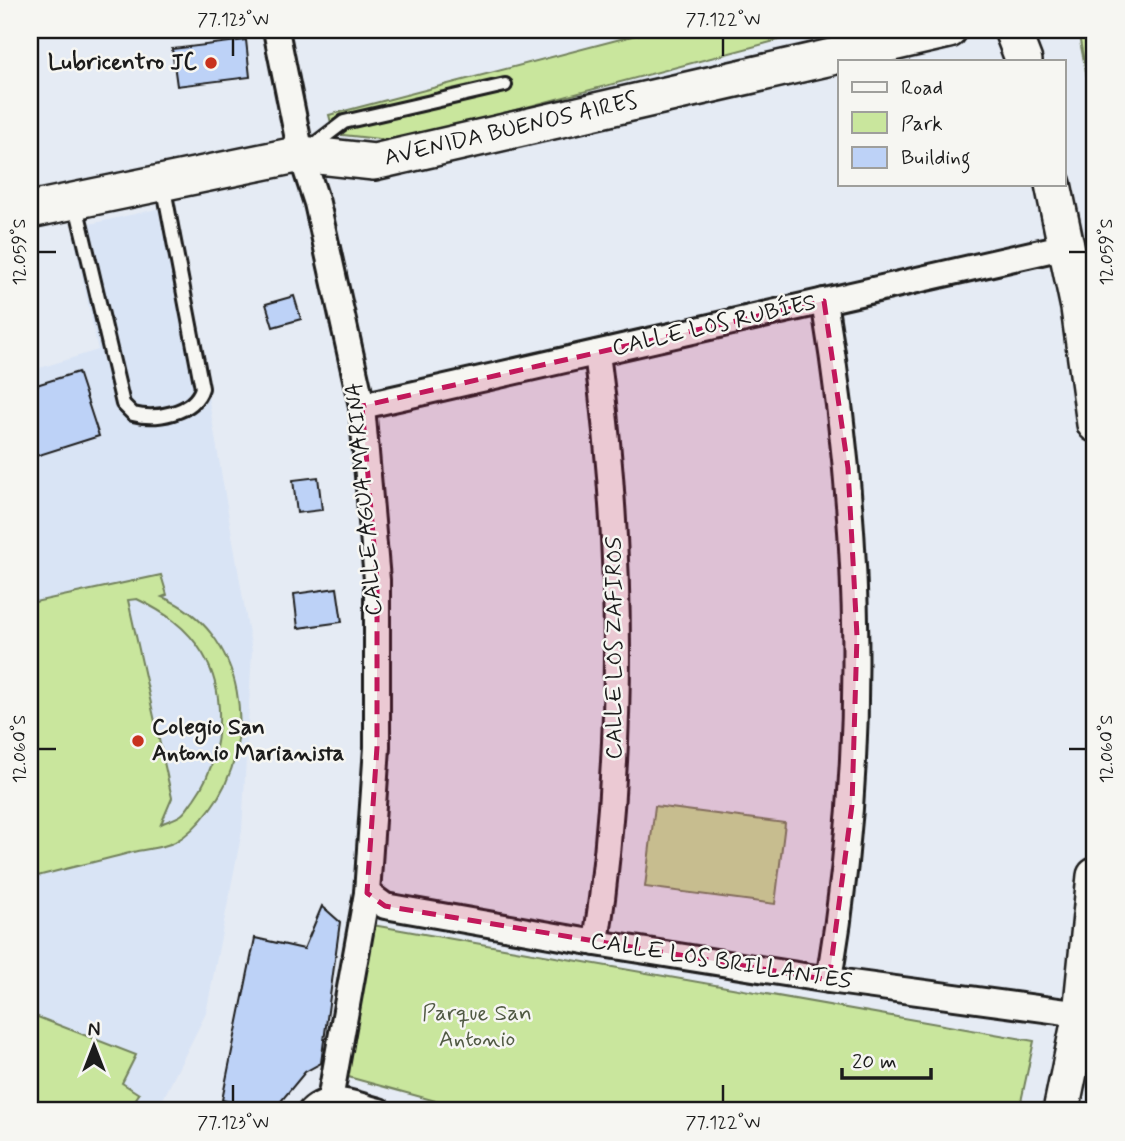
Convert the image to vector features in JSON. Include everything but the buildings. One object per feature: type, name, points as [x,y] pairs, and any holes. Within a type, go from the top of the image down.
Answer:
[{"type":"main road","name":"AVENIDA BUENOS AIRES","points":[[30,210],[301,154],[374,162],[949,30]]},
{"type":"main road","points":[[1012,30],[1024,60]]},
{"type":"main road","points":[[1053,186],[1067,246],[1087,307],[1095,424]]},
{"type":"main road","points":[[1061,1111],[1081,1014],[1095,876]]},
{"type":"street","name":"CALLE AGUA MARINA","points":[[276,30],[301,154],[317,203],[362,406],[377,580],[377,747],[367,893],[321,1105]]},
{"type":"street","name":"CALLE LOS RUBÍES","points":[[362,406],[1067,246]]},
{"type":"street","points":[[824,301],[848,468],[857,636],[852,805],[844,889],[829,980]]},
{"type":"street","name":"CALLE LOS ZAFIROS","points":[[596,943],[614,788],[619,642],[613,497],[597,353]]},
{"type":"street","name":"CALLE LOS BRILLANTES","points":[[367,893],[385,906],[596,943],[829,980],[1081,1014]]},
{"type":"street","points":[[321,1105],[379,1111]]},
{"type":"lane","points":[[301,154],[344,122],[505,85]]},
{"type":"lane","points":[[75,201],[123,404],[132,414],[143,417],[165,415],[194,402],[202,388],[162,183]]},
{"type":"highlighted area","points":[[824,301],[848,468],[857,636],[852,805],[829,980],[385,906],[367,893],[377,747],[377,580],[362,406]]},
{"type":"shaded area","name":"Colegio San Antonio Marianista","points":[[175,205],[252,651],[242,831],[206,1013],[157,1111],[30,1111],[30,371],[98,350],[72,228]]},
{"type":"green space","points":[[655,30],[816,30],[398,141],[334,134],[329,115]]},
{"type":"green space","points":[[1095,33],[1095,117],[1079,36]]},
{"type":"green space","points":[[161,575],[167,595],[162,597],[190,613],[212,635],[228,661],[237,691],[239,722],[236,753],[226,782],[210,809],[180,839],[165,846],[30,878],[30,603]],"holes":[[[137,599],[166,615],[197,644],[211,671],[219,708],[216,747],[204,783],[183,814],[161,824],[172,798],[128,600]]]},
{"type":"green space","points":[[655,806],[785,823],[775,904],[645,887]]},
{"type":"green space","name":"Parque San Antonio","points":[[367,924],[1034,1041],[1019,1111],[472,1111],[341,1075]]},
{"type":"green space","points":[[30,1014],[136,1055],[122,1083],[139,1094],[128,1111],[30,1111]]},
{"type":"place","name":"Lubricentro JC","points":[[211,63]]},
{"type":"place","name":"Colegio San Antonio Marianista","points":[[138,741]]}]
